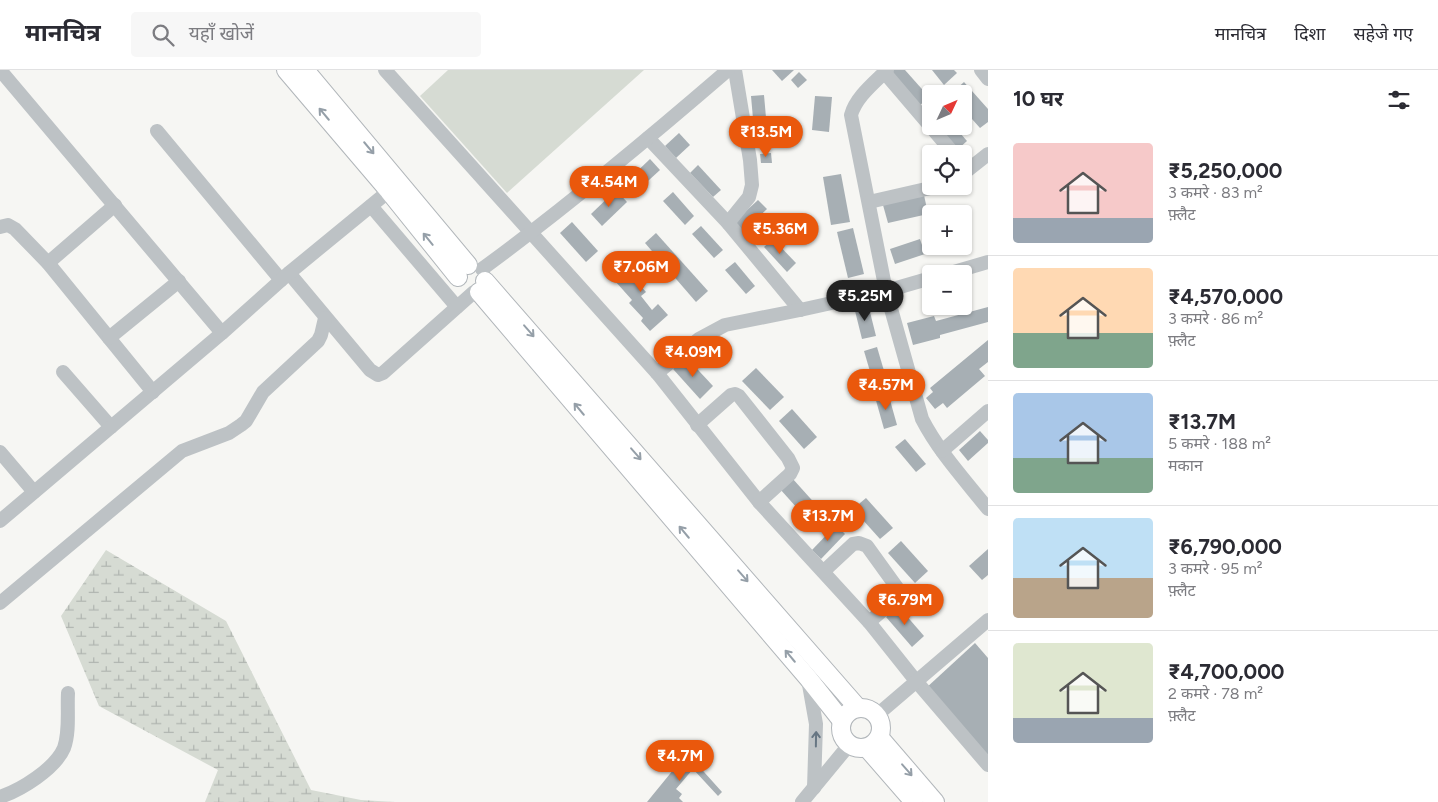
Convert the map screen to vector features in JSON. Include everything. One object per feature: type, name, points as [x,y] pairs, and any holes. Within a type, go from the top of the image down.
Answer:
[{"type":"main road","points":[[286,70],[389,191],[474,279],[858,708]]},
{"type":"main road","points":[[305,70],[474,279],[842,721]]},
{"type":"main road","points":[[858,708],[865,708],[877,714],[882,726],[874,743],[855,748],[849,745],[842,734],[841,728],[842,721],[848,712],[858,708]]},
{"type":"main road","points":[[874,743],[914,802]]},
{"type":"main road","points":[[874,743],[935,802]]},
{"type":"street","points":[[0,70],[222,333]]},
{"type":"street","points":[[385,70],[657,373],[759,502],[869,622],[916,681],[988,765]]},
{"type":"street","points":[[157,131],[285,277],[325,318],[370,370],[378,375],[383,373],[457,307],[474,279],[648,138],[728,70]]},
{"type":"street","points":[[728,223],[749,197],[752,185],[750,160],[735,70]]},
{"type":"street","points":[[947,145],[885,71],[853,107],[851,115],[886,291],[922,419],[942,451],[988,509]]},
{"type":"street","points":[[648,138],[728,223],[800,310]]},
{"type":"street","points":[[972,165],[988,154]]},
{"type":"street","points":[[869,202],[922,190]]},
{"type":"street","points":[[0,521],[222,333],[285,277],[389,191]]},
{"type":"street","points":[[48,263],[115,205]]},
{"type":"street","points":[[371,206],[457,307]]},
{"type":"street","points":[[0,227],[8,226],[15,229],[48,263],[153,392]]},
{"type":"street","points":[[972,267],[988,262]]},
{"type":"street","points":[[110,338],[179,281]]},
{"type":"street","points":[[657,373],[699,339],[725,325],[886,291],[922,281]]},
{"type":"street","points":[[0,603],[182,451],[229,433],[246,421],[263,392],[318,341],[325,318]]},
{"type":"street","points":[[63,372],[111,427]]},
{"type":"street","points":[[697,425],[731,395],[739,396],[788,458],[793,468],[790,474],[759,502]]},
{"type":"street","points":[[942,451],[988,411]]},
{"type":"street","points":[[0,452],[34,492]]},
{"type":"street","points":[[824,571],[854,544],[859,543],[866,546],[898,589],[899,594],[896,599],[869,622]]},
{"type":"street","points":[[877,714],[988,620]]},
{"type":"street","points":[[808,678],[816,724],[814,788]]},
{"type":"street","points":[[0,797],[9,794],[32,780],[57,760],[64,748],[66,736],[68,693]]},
{"type":"street","points":[[802,802],[849,745]]},
{"type":"green space","points":[[448,70],[644,70],[507,193],[420,96]]},
{"type":"green space","points":[[106,550],[226,621],[311,790],[361,800],[395,802],[205,802],[218,770],[99,706],[61,616]]},
{"type":"building","points":[[772,70],[794,70],[782,81]]},
{"type":"building","points":[[893,70],[905,70],[922,89],[922,103],[918,107],[889,74]]},
{"type":"building","points":[[932,70],[954,70],[957,73],[944,85]]},
{"type":"building","points":[[799,72],[807,80],[798,88],[791,80]]},
{"type":"building","points":[[972,91],[988,109],[988,122],[980,128],[972,119]]},
{"type":"building","points":[[764,95],[767,129],[754,130],[751,96]]},
{"type":"building","points":[[815,96],[832,97],[829,132],[812,130]]},
{"type":"building","points":[[679,133],[690,145],[676,158],[665,146]]},
{"type":"building","points":[[944,135],[962,135],[967,141],[963,145],[953,145]]},
{"type":"building","points":[[771,153],[772,163],[761,163],[760,154]]},
{"type":"building","points":[[650,159],[660,170],[637,191],[627,181]]},
{"type":"building","points":[[698,165],[721,190],[713,197],[690,173]]},
{"type":"building","points":[[841,174],[850,222],[831,225],[823,177]]},
{"type":"building","points":[[616,190],[627,202],[602,226],[591,214]]},
{"type":"building","points":[[673,192],[694,216],[685,225],[663,201]]},
{"type":"building","points":[[924,195],[926,205],[922,205],[922,215],[888,223],[883,205]]},
{"type":"building","points":[[758,200],[767,209],[743,232],[734,222]]},
{"type":"building","points":[[572,222],[598,251],[586,262],[560,233]]},
{"type":"building","points":[[701,226],[723,250],[714,258],[692,234]]},
{"type":"building","points":[[853,228],[864,274],[848,278],[837,232]]},
{"type":"building","points":[[656,233],[708,291],[696,302],[645,243]]},
{"type":"building","points":[[773,239],[796,263],[787,272],[764,247]]},
{"type":"building","points":[[920,239],[922,255],[895,264],[890,249]]},
{"type":"building","points":[[643,256],[654,269],[638,283],[646,292],[641,296],[652,310],[658,304],[668,315],[650,331],[641,321],[643,318],[629,303],[632,300],[615,281]]},
{"type":"building","points":[[735,262],[755,286],[746,294],[725,270]]},
{"type":"building","points":[[868,304],[876,336],[862,339],[854,307]]},
{"type":"building","points":[[988,307],[988,322],[940,335],[940,338],[913,345],[907,323],[934,316],[936,321],[958,315],[972,315],[972,311]]},
{"type":"building","points":[[988,340],[988,362],[979,369],[985,376],[947,408],[943,403],[935,409],[926,398],[933,392],[930,388]]},
{"type":"building","points":[[877,347],[887,381],[874,385],[864,351]]},
{"type":"building","points":[[686,357],[713,386],[700,399],[673,369]]},
{"type":"building","points":[[756,368],[784,397],[770,410],[742,381]]},
{"type":"building","points":[[888,393],[897,425],[884,429],[875,397]]},
{"type":"building","points":[[792,409],[817,437],[804,449],[779,421]]},
{"type":"building","points":[[980,431],[988,440],[988,443],[968,461],[959,450]]},
{"type":"building","points":[[905,439],[926,464],[916,472],[895,447]]},
{"type":"building","points":[[792,478],[819,508],[806,518],[780,489]]},
{"type":"building","points":[[866,498],[893,528],[880,539],[853,509]]},
{"type":"building","points":[[836,525],[845,534],[821,559],[812,550]]},
{"type":"building","points":[[901,541],[928,571],[915,583],[888,553]]},
{"type":"building","points":[[988,549],[988,575],[982,580],[969,566]]},
{"type":"building","points":[[898,606],[924,636],[912,647],[886,617]]},
{"type":"building","points":[[975,643],[988,658],[988,761],[925,689]]},
{"type":"building","points":[[687,753],[722,792],[718,796],[693,769],[676,789],[682,794],[679,798],[683,802],[647,802]]}]
